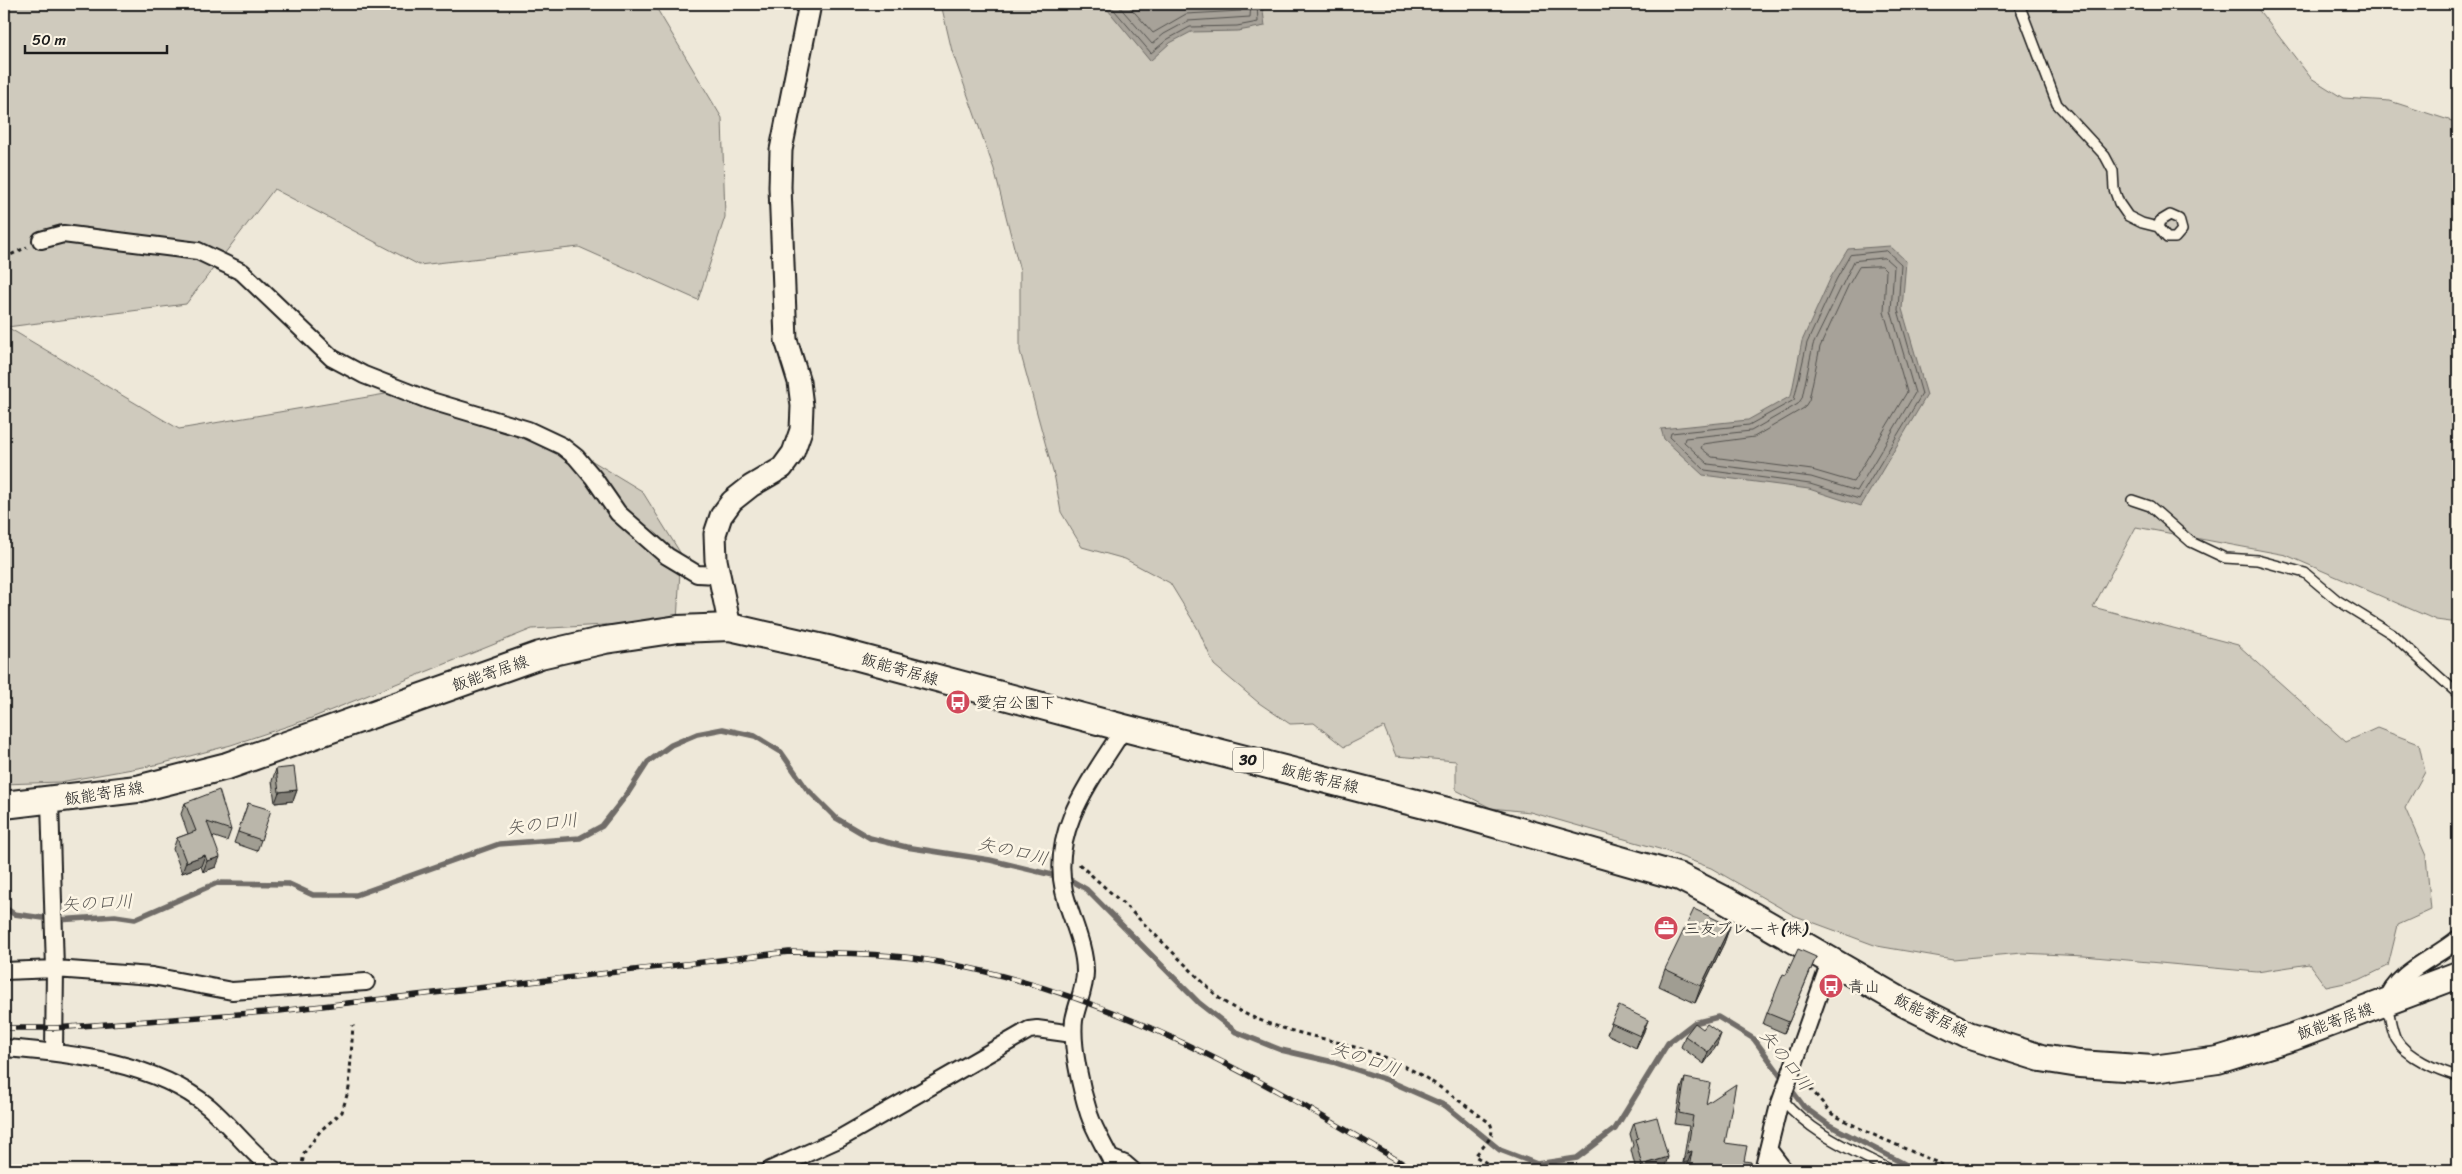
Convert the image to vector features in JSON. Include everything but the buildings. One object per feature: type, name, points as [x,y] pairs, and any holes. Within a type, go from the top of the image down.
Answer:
[{"type":"main road","name":"飯能寄居線","points":[[4,805],[50,801],[137,789],[227,766],[540,655],[623,637],[678,629],[730,627],[832,650],[1124,728],[1467,816],[1680,877],[1726,900],[1830,962],[1904,1003],[1968,1034],[2042,1058],[2079,1064],[2153,1069],[2218,1060],[2284,1040],[2458,974]]},
{"type":"street","points":[[730,627],[718,575],[715,534],[721,516],[732,501],[751,486],[782,468],[793,453],[801,430],[802,406],[798,382],[786,340],[780,187],[781,150],[810,4]]},
{"type":"street","points":[[41,240],[63,234],[198,251],[242,272],[332,358],[364,375],[428,400],[528,430],[562,446],[576,457],[593,477],[618,513],[667,556],[697,574],[718,575]]},
{"type":"street","points":[[1124,728],[1071,814],[1062,858],[1063,888],[1080,945],[1085,970],[1073,1034],[1089,1114],[1110,1158],[1125,1164],[1132,1170]]},
{"type":"street","points":[[50,801],[55,969],[54,1052]]},
{"type":"street","points":[[2386,1002],[2391,989],[2401,977],[2458,939]]},
{"type":"street","points":[[1763,1170],[1782,1098],[1830,962]]},
{"type":"street","points":[[4,971],[55,969],[152,976],[232,991],[366,982]]},
{"type":"street","points":[[770,1170],[839,1139],[1029,1030],[1037,1029],[1073,1034]]},
{"type":"street","points":[[4,1048],[54,1052],[114,1064],[164,1080],[192,1094],[210,1108],[258,1158],[274,1170]]},
{"type":"street","points":[[1768,1149],[1784,1170]]},
{"type":"lane","points":[[2019,4],[2057,104],[2105,156],[2113,170],[2114,190],[2119,203],[2128,216],[2158,227]]},
{"type":"lane","points":[[2132,500],[2150,506],[2191,542],[2225,558],[2258,560],[2305,574],[2338,600],[2392,634],[2458,694]]},
{"type":"lane","points":[[2386,1002],[2396,1039],[2410,1053],[2437,1070],[2458,1076]]},
{"type":"lane","points":[[1782,1098],[1799,1118],[1824,1136],[1892,1170]]},
{"type":"path","points":[[4,258],[41,240]]},
{"type":"path","points":[[1062,858],[1091,872],[1221,1000],[1238,1011],[1270,1025],[1385,1057],[1426,1076],[1490,1123],[1492,1136],[1475,1156],[1498,1170]]},
{"type":"path","points":[[301,1170],[304,1153],[321,1130],[342,1112],[349,1088],[353,1025]]},
{"type":"path","points":[[1793,1070],[1832,1114],[1867,1132],[1954,1170]]},
{"type":"shaded area","points":[[4,4],[654,4],[722,118],[725,217],[698,300],[579,247],[419,265],[274,189],[186,304],[7,327],[179,429],[397,392],[576,451],[642,491],[681,554],[677,621],[532,629],[309,719],[231,745],[160,764],[60,782],[4,784]]},
{"type":"shaded area","points":[[941,4],[2254,4],[2311,78],[2343,98],[2390,101],[2458,123],[2458,623],[2436,620],[2286,555],[2136,527],[2093,607],[2238,645],[2346,742],[2377,728],[2419,744],[2425,772],[2405,808],[2426,856],[2431,910],[2398,925],[2388,966],[2359,980],[2326,987],[2309,964],[2257,972],[2084,956],[2022,953],[1953,959],[1877,946],[1793,915],[1711,868],[1663,850],[1530,812],[1491,808],[1456,790],[1456,761],[1396,756],[1384,727],[1344,747],[1314,723],[1290,724],[1259,703],[1214,665],[1198,629],[1170,583],[1125,559],[1082,547],[1061,512],[1055,479],[1020,351],[1020,271],[994,169],[952,51]]},
{"type":"water","points":[[1103,4],[1262,4],[1265,26],[1238,31],[1191,32],[1170,43],[1150,61]]},
{"type":"water","points":[[1890,246],[1906,261],[1902,309],[1927,395],[1861,506],[1809,489],[1703,475],[1664,439],[1661,429],[1748,420],[1791,396],[1802,341],[1831,277],[1848,249]]},
{"type":"waterway","name":"矢の口川","points":[[4,901],[4,907],[14,914],[58,920],[115,916],[135,919],[217,883],[289,884],[313,895],[356,895],[499,844],[580,838],[602,826],[628,793],[648,762],[671,745],[697,734],[723,729],[755,736],[781,752],[806,788],[836,818],[870,838],[906,847],[990,860],[1069,879],[1086,889],[1199,1003],[1236,1032],[1281,1050],[1333,1062],[1387,1080],[1446,1106],[1500,1150],[1537,1164],[1577,1158],[1615,1129],[1668,1043],[1694,1023],[1718,1017],[1754,1039],[1804,1107],[1829,1125],[1916,1170]]},
{"type":"railway","points":[[4,1028],[55,1028],[279,1011],[789,952],[906,957],[1008,977],[1070,996],[1130,1019],[1188,1045],[1245,1074],[1414,1170]]},
{"type":"place","name":"愛宕公園下","points":[[958,702]]},
{"type":"place","name":"三友ブレーキ(株)","points":[[1666,928]]},
{"type":"place","name":"青山","points":[[1831,986]]}]
